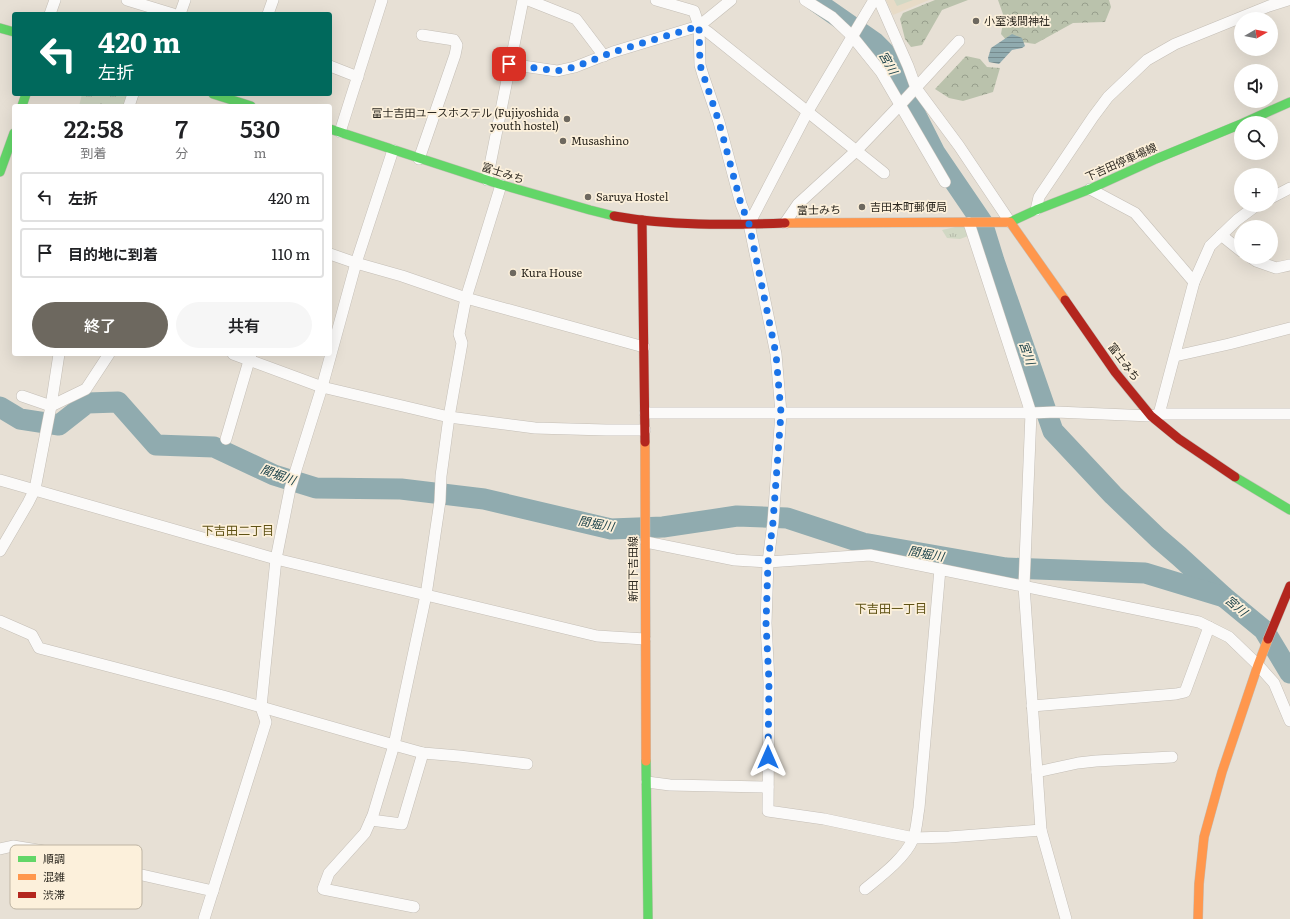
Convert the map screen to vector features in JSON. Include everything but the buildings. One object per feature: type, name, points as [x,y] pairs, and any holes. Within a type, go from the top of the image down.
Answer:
[{"type":"main road","points":[[0,28],[12,31]]},
{"type":"main road","points":[[226,96],[239,98],[248,104]]},
{"type":"main road","name":"下吉田停車場線","points":[[1258,116],[1290,102]]},
{"type":"main road","name":"下吉田停車場線","points":[[1010,222],[1234,126]]},
{"type":"main road","name":"富士みち","points":[[335,130],[501,185],[612,216],[658,222],[749,224],[1010,222],[1115,372],[1155,415],[1179,439],[1224,471],[1290,510]]},
{"type":"main road","points":[[0,172],[7,157],[12,140]]},
{"type":"main road","name":"新田下吉田線","points":[[642,220],[646,523],[645,639],[648,919]]},
{"type":"main road","points":[[1198,919],[1199,884],[1204,837],[1222,772],[1258,665],[1290,586]]},
{"type":"street","points":[[51,12],[55,0]]},
{"type":"street","points":[[127,0],[166,12]]},
{"type":"street","points":[[181,12],[185,0]]},
{"type":"street","points":[[269,12],[273,0]]},
{"type":"street","points":[[335,130],[358,77],[382,0]]},
{"type":"street","points":[[486,180],[523,0]]},
{"type":"street","points":[[528,0],[576,19],[604,56]]},
{"type":"street","points":[[656,0],[693,5],[699,26],[700,65],[719,122],[741,204],[749,224],[776,354],[781,413],[768,562],[766,623],[769,682],[768,811],[824,820],[914,838],[949,837],[1041,830]]},
{"type":"street","points":[[509,64],[557,71],[575,67],[604,56],[699,26],[731,0]]},
{"type":"street","points":[[805,0],[832,16],[852,36],[881,72],[945,182]]},
{"type":"street","points":[[749,224],[808,111],[874,0]]},
{"type":"street","points":[[878,0],[908,66],[916,88],[959,146],[1010,222]]},
{"type":"street","points":[[1036,210],[1039,197],[1093,117],[1108,97],[1147,60],[1175,44],[1269,6],[1288,0]]},
{"type":"street","points":[[699,26],[808,111],[884,173]]},
{"type":"street","points":[[419,159],[456,55],[457,45],[454,40],[422,35]]},
{"type":"street","points":[[785,223],[798,204],[856,150],[916,88],[959,40]]},
{"type":"street","points":[[332,67],[358,77]]},
{"type":"street","points":[[332,351],[356,263],[393,150]]},
{"type":"street","points":[[414,907],[324,889],[329,873],[365,833],[371,820],[394,745],[426,595],[440,501],[441,476],[449,417],[462,343],[459,334],[466,298],[501,185]]},
{"type":"street","points":[[1278,194],[1290,188]]},
{"type":"street","points":[[1090,189],[1134,213],[1194,282]]},
{"type":"street","points":[[1155,415],[1175,356],[1194,282],[1210,246],[1237,220],[1248,212]]},
{"type":"street","points":[[971,222],[1033,413],[1024,582],[1032,706],[1041,830],[1066,919]]},
{"type":"street","points":[[1221,235],[1234,245]]},
{"type":"street","points":[[332,255],[402,276],[466,298],[644,347]]},
{"type":"street","points":[[1265,264],[1276,268],[1290,265]]},
{"type":"street","points":[[1175,356],[1290,328]]},
{"type":"street","points":[[0,551],[35,489],[48,423],[59,356]]},
{"type":"street","points":[[22,396],[51,406],[86,389],[108,356]]},
{"type":"street","points":[[204,919],[266,722],[261,707],[276,559],[294,474],[330,356]]},
{"type":"street","points":[[226,439],[250,357],[322,387],[449,417],[535,428],[645,430]]},
{"type":"street","points":[[645,413],[1056,412],[1155,415],[1290,414]]},
{"type":"street","points":[[0,480],[276,559],[597,636],[645,639]]},
{"type":"street","points":[[646,539],[735,560],[768,562],[870,555],[940,569],[1024,582],[1199,622],[1229,637],[1258,665],[1274,683],[1290,721]]},
{"type":"street","points":[[865,889],[886,873],[909,847],[914,838],[919,808],[940,569]]},
{"type":"street","points":[[0,621],[32,635],[39,648],[223,696],[423,753],[527,764]]},
{"type":"street","points":[[1032,706],[1176,694],[1184,692],[1209,627]]},
{"type":"street","points":[[371,820],[402,824],[423,753]]},
{"type":"street","points":[[1037,772],[1078,763],[1172,756]]},
{"type":"street","points":[[647,782],[670,785],[768,787]]},
{"type":"street","points":[[0,849],[10,847]]},
{"type":"street","points":[[142,875],[213,892]]},
{"type":"shaded area","points":[[886,0],[929,0],[893,15]]},
{"type":"green space","points":[[894,0],[913,0],[897,6]]},
{"type":"green space","points":[[935,0],[968,0],[942,10],[922,45],[911,47],[905,39],[900,19],[903,13]]},
{"type":"green space","points":[[998,0],[1109,0],[1111,7],[1105,22],[1073,23],[1035,44],[1021,42],[1014,49],[1001,34],[1004,17]]},
{"type":"green space","points":[[966,56],[980,59],[987,67],[1000,68],[993,92],[963,101],[949,98],[935,89]]},
{"type":"green space","points":[[82,96],[126,96],[124,104],[80,104]]},
{"type":"green space","points":[[968,224],[971,235],[960,239],[947,238],[942,230]]},
{"type":"water","points":[[1012,34],[1022,38],[1025,46],[1012,50],[999,64],[989,62],[988,58],[991,48]]},
{"type":"waterway","name":"宮川","points":[[815,1],[874,42],[884,52],[935,153],[982,222],[1053,431],[1113,495],[1158,538],[1224,597],[1264,630],[1290,673]]},
{"type":"waterway","name":"間堀川","points":[[0,407],[20,419],[59,425],[87,403],[118,402],[156,445],[214,447],[274,475],[316,488],[401,489],[484,499],[611,529],[663,527],[737,516],[787,518],[863,543],[1006,568],[1145,573],[1224,597]]},
{"type":"traffic: fast","points":[[0,28],[12,31]]},
{"type":"traffic: fast","points":[[23,104],[25,96]]},
{"type":"traffic: fast","points":[[219,96],[245,104]]},
{"type":"traffic: fast","points":[[1259,116],[1290,102]]},
{"type":"traffic: fast","points":[[1010,222],[1234,127]]},
{"type":"traffic: fast","points":[[332,130],[499,184],[614,216]]},
{"type":"traffic: fast","points":[[0,172],[12,139]]},
{"type":"traffic: fast","points":[[1235,477],[1290,510]]},
{"type":"traffic: fast","points":[[646,761],[648,919]]},
{"type":"traffic: slow","points":[[785,223],[1010,222],[1065,300]]},
{"type":"traffic: slow","points":[[645,442],[646,761]]},
{"type":"traffic: slow","points":[[1198,919],[1199,884],[1204,837],[1222,772],[1268,639]]},
{"type":"traffic: jam","points":[[614,216],[656,222],[677,223],[785,223]]},
{"type":"traffic: jam","points":[[642,220],[645,442]]},
{"type":"traffic: jam","points":[[1065,300],[1115,372],[1151,416],[1179,439],[1235,477]]},
{"type":"traffic: jam","points":[[1268,639],[1290,586]]},
{"type":"place","name":"小室浅間神社","points":[[976,21]]},
{"type":"place","name":"富士吉田ユースホステル (Fujiyoshida youth hostel)","points":[[567,119]]},
{"type":"place","name":"Musashino","points":[[563,141]]},
{"type":"place","name":"Saruya Hostel","points":[[588,197]]},
{"type":"place","name":"吉田本町郵便局","points":[[862,207]]},
{"type":"place","name":"Kura House","points":[[513,273]]},
{"type":"district","name":"下吉田二丁目","points":[[238,531]]},
{"type":"district","name":"下吉田一丁目","points":[[891,609]]},
{"type":"route","points":[[509,64],[557,71],[575,67],[613,52],[699,26],[700,65],[719,122],[741,204],[749,224],[776,354],[781,413],[773,522],[768,562],[766,623],[769,682],[768,757]]}]
